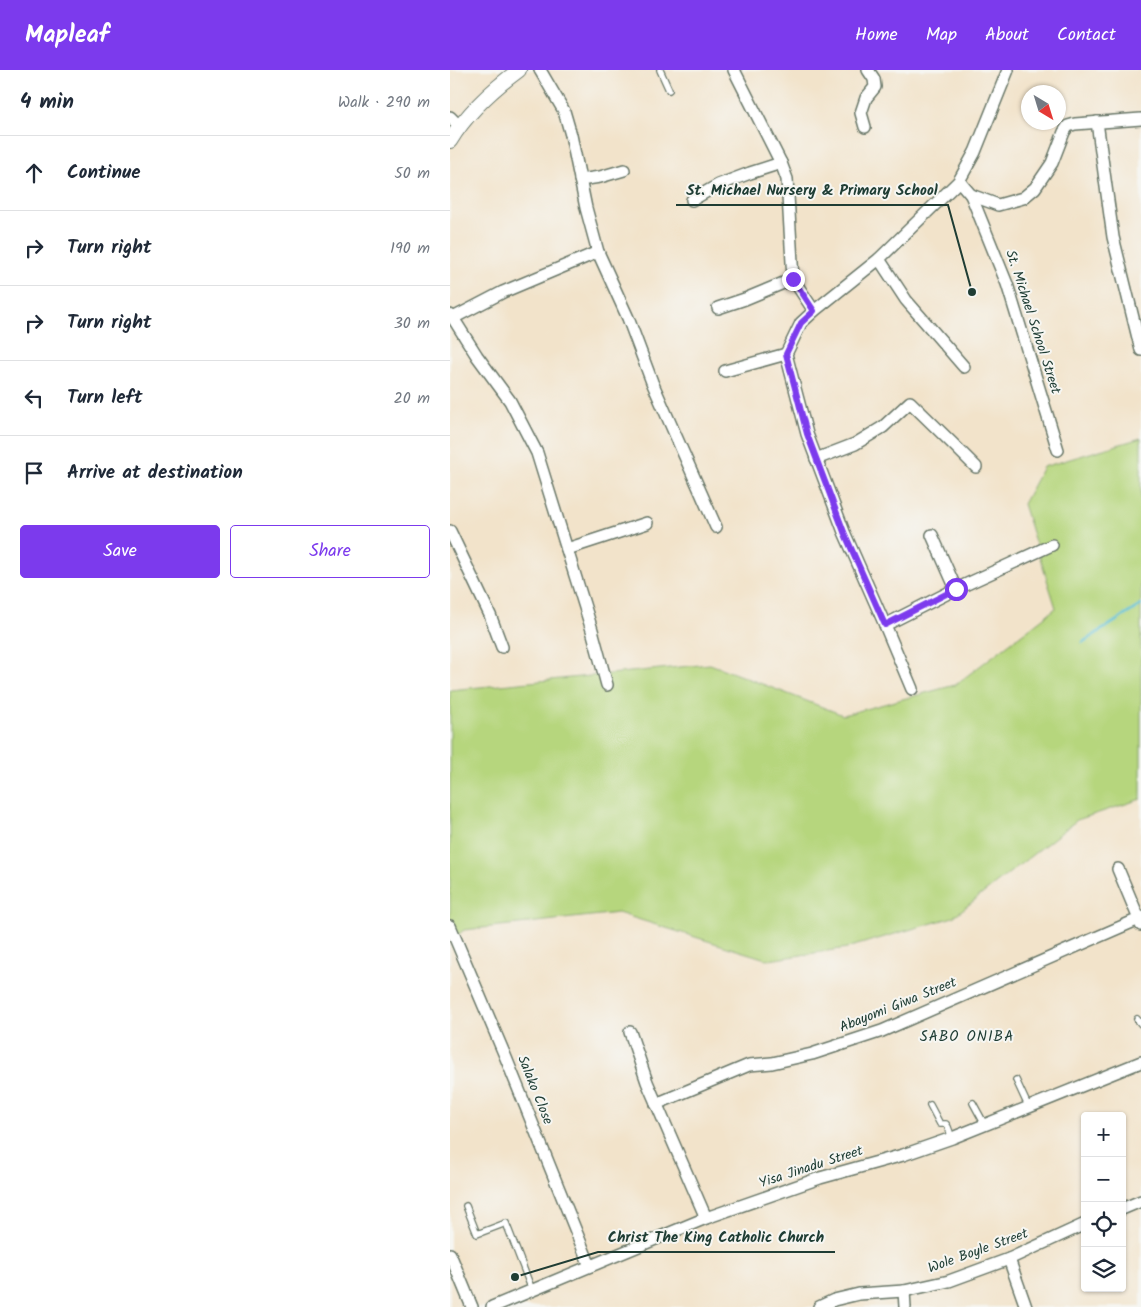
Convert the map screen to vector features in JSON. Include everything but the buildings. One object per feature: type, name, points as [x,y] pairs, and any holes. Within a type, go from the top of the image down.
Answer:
[{"type":"street","points":[[450,141],[454,122],[520,70]]},
{"type":"street","points":[[540,70],[564,111],[598,252],[628,318],[652,382],[716,527]]},
{"type":"street","points":[[734,70],[781,163],[787,179],[793,279],[814,311]]},
{"type":"street","points":[[864,127],[861,114],[866,98],[875,87],[874,78],[868,70]]},
{"type":"street","points":[[912,689],[844,532],[816,459],[807,434],[786,354],[801,323],[878,260],[958,181],[975,152],[1008,70]]},
{"type":"street","points":[[971,195],[998,205],[1023,198],[1035,188],[1052,163],[1068,126],[1141,119]]},
{"type":"street","points":[[1096,122],[1113,237],[1141,350]]},
{"type":"street","points":[[692,200],[718,185],[750,172],[781,163]]},
{"type":"street","points":[[580,180],[600,177],[624,170]]},
{"type":"street","name":"St. Michael School Street","points":[[958,181],[971,195],[1007,284],[1058,450]]},
{"type":"street","points":[[598,252],[503,292],[452,317],[477,356],[510,401],[537,453],[608,685]]},
{"type":"street","points":[[878,260],[906,300],[964,367]]},
{"type":"street","points":[[718,308],[793,279]]},
{"type":"street","points":[[724,371],[786,354]]},
{"type":"street","points":[[816,459],[855,444],[883,427],[910,402],[976,467]]},
{"type":"street","points":[[567,549],[647,524]]},
{"type":"street","points":[[450,532],[454,549],[490,615],[502,647]]},
{"type":"street","points":[[932,535],[956,589]]},
{"type":"street","points":[[885,625],[956,589],[1052,545]]},
{"type":"street","points":[[1118,869],[1140,920]]},
{"type":"street","name":"Abayomi Giwa Street","points":[[656,1104],[749,1065],[772,1063],[812,1054],[882,1031],[1140,920]]},
{"type":"street","name":"Salako Close","points":[[450,926],[506,1058],[590,1266]]},
{"type":"street","points":[[630,1032],[647,1082],[706,1218]]},
{"type":"street","name":"Yisa Jinadu Street","points":[[492,1307],[706,1218],[820,1178],[903,1155],[952,1138],[1141,1062]]},
{"type":"street","points":[[1126,1207],[1141,1201]]},
{"type":"street","name":"Wole Boyle Street","points":[[819,1307],[834,1300],[859,1294],[904,1291],[948,1281],[1009,1259],[1081,1226]]},
{"type":"street","points":[[450,1254],[472,1307]]},
{"type":"street","points":[[1009,1259],[1026,1307]]},
{"type":"street","points":[[904,1291],[905,1307]]},
{"type":"lane","points":[[660,70],[670,90]]},
{"type":"lane","points":[[1136,1018],[1141,1024]]},
{"type":"lane","points":[[1016,1080],[1029,1108]]},
{"type":"lane","points":[[973,1103],[986,1125]]},
{"type":"lane","points":[[930,1105],[940,1124],[946,1124],[952,1138]]},
{"type":"lane","points":[[466,1206],[477,1234],[506,1223],[532,1290]]},
{"type":"green space","points":[[1141,438],[1141,799],[1077,820],[953,917],[847,948],[769,960],[618,913],[464,930],[450,941],[450,690],[710,664],[843,715],[955,685],[1056,608],[1023,504],[1043,467]]},
{"type":"waterway","points":[[1083,642],[1141,605]]},
{"type":"place","name":"St. Michael Nursery & Primary School","points":[[972,292]]},
{"type":"place","name":"Christ The King Catholic Church","points":[[515,1277]]},
{"type":"district","name":"SABO ONIBA","points":[[967,1037]]},
{"type":"route","points":[[793,279],[814,311],[801,323],[786,354],[807,434],[844,532],[885,625],[956,589]]}]
